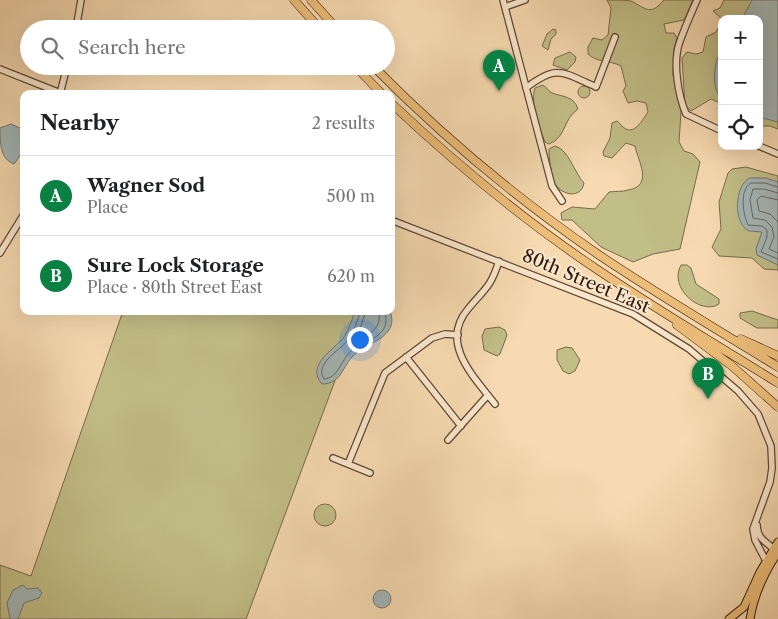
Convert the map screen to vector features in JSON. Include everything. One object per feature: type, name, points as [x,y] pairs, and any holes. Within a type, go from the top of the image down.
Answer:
[{"type":"highway","points":[[294,0],[312,20]]},
{"type":"highway","points":[[312,0],[329,20]]},
{"type":"highway","points":[[363,75],[378,90]]},
{"type":"highway","points":[[382,75],[445,135],[504,185],[575,239],[778,367]]},
{"type":"highway","points":[[395,107],[459,165],[513,208],[732,366],[778,407]]},
{"type":"highway","points":[[639,281],[719,328],[778,356]]},
{"type":"highway","points":[[629,290],[778,382]]},
{"type":"main road","points":[[732,617],[749,619],[754,598],[778,542]]},
{"type":"main road","points":[[732,617],[745,605],[773,555]]},
{"type":"street","points":[[78,20],[81,0]]},
{"type":"street","points":[[503,0],[552,186],[562,201]]},
{"type":"street","points":[[505,7],[526,0]]},
{"type":"street","points":[[697,0],[679,44],[676,57],[682,104],[686,114],[718,130]]},
{"type":"street","points":[[526,88],[544,74],[556,72],[596,87],[615,37]]},
{"type":"street","points":[[0,69],[53,90]]},
{"type":"street","points":[[62,90],[65,75]]},
{"type":"street","points":[[763,148],[778,154]]},
{"type":"street","points":[[0,253],[20,220]]},
{"type":"street","name":"80th Street East","points":[[395,222],[609,304],[644,321],[689,349],[747,399],[763,422],[772,452],[770,482],[758,516],[754,536],[773,555]]},
{"type":"street","points":[[495,404],[462,360],[458,350],[458,335],[464,315],[489,288],[499,261]]},
{"type":"street","points":[[348,464],[382,379],[406,357],[432,338],[445,334],[458,335]]},
{"type":"street","points":[[406,357],[461,426]]},
{"type":"street","points":[[448,440],[488,395]]},
{"type":"street","points":[[332,458],[370,473]]},
{"type":"street","name":"80th Street East","points":[[758,516],[758,536],[773,555]]},
{"type":"shaded area","points":[[607,0],[631,1],[648,10],[655,8],[664,0],[693,0],[684,20],[664,24],[666,33],[674,33],[677,38],[674,49],[673,75],[681,112],[679,142],[684,151],[693,154],[700,162],[680,249],[653,254],[633,262],[601,247],[572,220],[562,220],[561,213],[572,207],[595,209],[609,192],[636,188],[642,178],[641,165],[635,146],[626,143],[612,158],[604,156],[603,152],[610,138],[612,123],[617,121],[627,130],[631,130],[638,126],[648,112],[646,103],[637,101],[628,103],[623,91],[626,86],[621,66],[595,59],[588,54],[588,47],[593,38],[602,40],[608,35],[611,8]]},
{"type":"shaded area","points":[[724,0],[778,0],[778,129],[763,126],[763,15],[718,15],[713,11],[720,8]]},
{"type":"shaded area","points":[[718,28],[718,102],[711,99],[691,111],[685,105],[682,58],[687,52],[696,54],[703,52],[706,37],[716,32]]},
{"type":"shaded area","points":[[553,29],[556,30],[556,34],[551,39],[548,50],[542,46],[547,34]]},
{"type":"shaded area","points":[[570,52],[576,57],[575,62],[567,70],[553,65],[555,58]]},
{"type":"shaded area","points":[[543,85],[552,93],[571,99],[578,109],[573,113],[559,137],[549,144],[545,142],[540,130],[534,101],[535,88]]},
{"type":"shaded area","points":[[582,86],[586,86],[590,92],[586,98],[582,98],[578,94],[578,90]]},
{"type":"shaded area","points":[[555,146],[560,148],[568,157],[584,183],[579,192],[575,194],[565,193],[554,182],[550,166],[549,149]]},
{"type":"shaded area","points":[[746,167],[778,176],[778,270],[764,269],[752,258],[719,256],[712,247],[721,229],[719,202],[728,173],[732,169]]},
{"type":"shaded area","points":[[681,265],[687,265],[691,268],[696,284],[719,299],[719,304],[712,307],[704,306],[688,298],[679,282],[678,274]]},
{"type":"shaded area","points":[[752,311],[778,320],[778,328],[757,328],[740,318],[740,313]]},
{"type":"shaded area","points":[[122,315],[360,315],[246,619],[0,619],[0,565],[31,576]]},
{"type":"shaded area","points":[[499,327],[505,330],[507,335],[500,354],[497,356],[484,350],[482,336],[485,329]]},
{"type":"shaded area","points":[[566,347],[572,348],[580,360],[575,371],[569,374],[563,371],[557,360],[557,350]]},
{"type":"shaded area","points":[[325,504],[333,507],[336,515],[333,523],[325,526],[317,523],[314,515],[317,507]]},
{"type":"water","points":[[752,0],[778,0],[778,122],[763,118],[763,15],[744,15]]},
{"type":"water","points":[[718,57],[718,94],[714,74]]},
{"type":"water","points":[[11,124],[20,128],[20,156],[14,164],[9,162],[3,154],[0,128]]},
{"type":"water","points":[[750,178],[766,178],[778,182],[778,265],[757,255],[756,249],[762,232],[749,231],[740,221],[738,196],[745,182]]},
{"type":"water","points":[[354,315],[391,315],[391,327],[387,333],[354,355],[338,378],[329,383],[322,384],[318,377],[317,370],[319,364],[344,337]]},
{"type":"water","points":[[23,585],[27,589],[38,588],[42,593],[39,598],[24,603],[18,619],[10,619],[7,603],[13,590]]},
{"type":"water","points":[[382,590],[388,593],[391,599],[388,605],[382,608],[376,605],[373,599],[376,593]]},
{"type":"place","name":"Wagner Sod","points":[[499,91]]},
{"type":"place","name":"Sure Lock Storage","points":[[708,399]]}]
